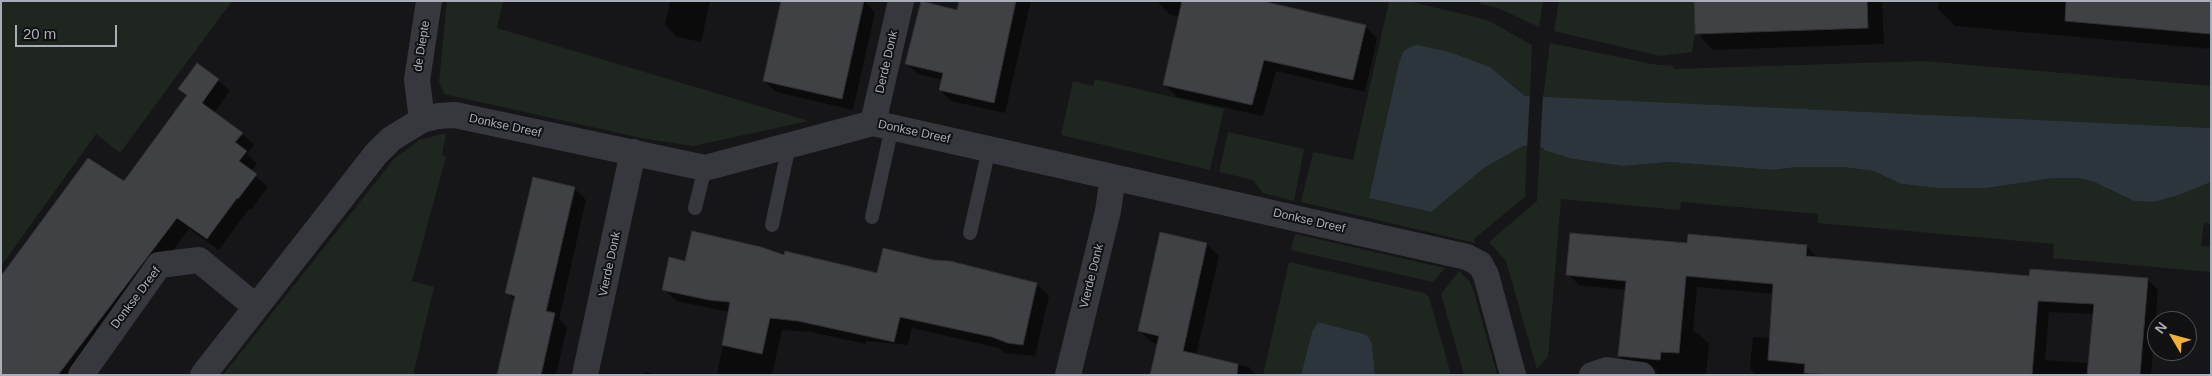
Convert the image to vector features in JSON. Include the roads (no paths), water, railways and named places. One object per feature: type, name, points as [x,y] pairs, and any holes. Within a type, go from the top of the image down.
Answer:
[{"type":"street","name":"de Diepte","points":[[422,120],[417,80],[429,1]]},
{"type":"street","name":"Derde Donk","points":[[883,125],[901,1]]},
{"type":"street","name":"Donkse Dreef","points":[[203,375],[376,154],[391,139],[422,120],[438,116],[455,115],[705,168],[789,145],[883,125],[1467,257],[1480,264],[1486,275],[1513,375]]},
{"type":"street","name":"Vierde Donk","points":[[586,375],[633,152]]},
{"type":"street","name":"Vierde Donk","points":[[1068,375],[1108,211],[1113,177]]},
{"type":"street","name":"Donkse Dreef","points":[[80,375],[159,265],[199,260],[256,307]]},
{"type":"street","points":[[1592,375],[1607,370],[1642,375]]},
{"type":"lane","points":[[872,217],[883,125]]},
{"type":"lane","points":[[772,225],[789,145]]},
{"type":"lane","points":[[970,233],[989,149]]},
{"type":"lane","points":[[695,208],[705,168]]}]
